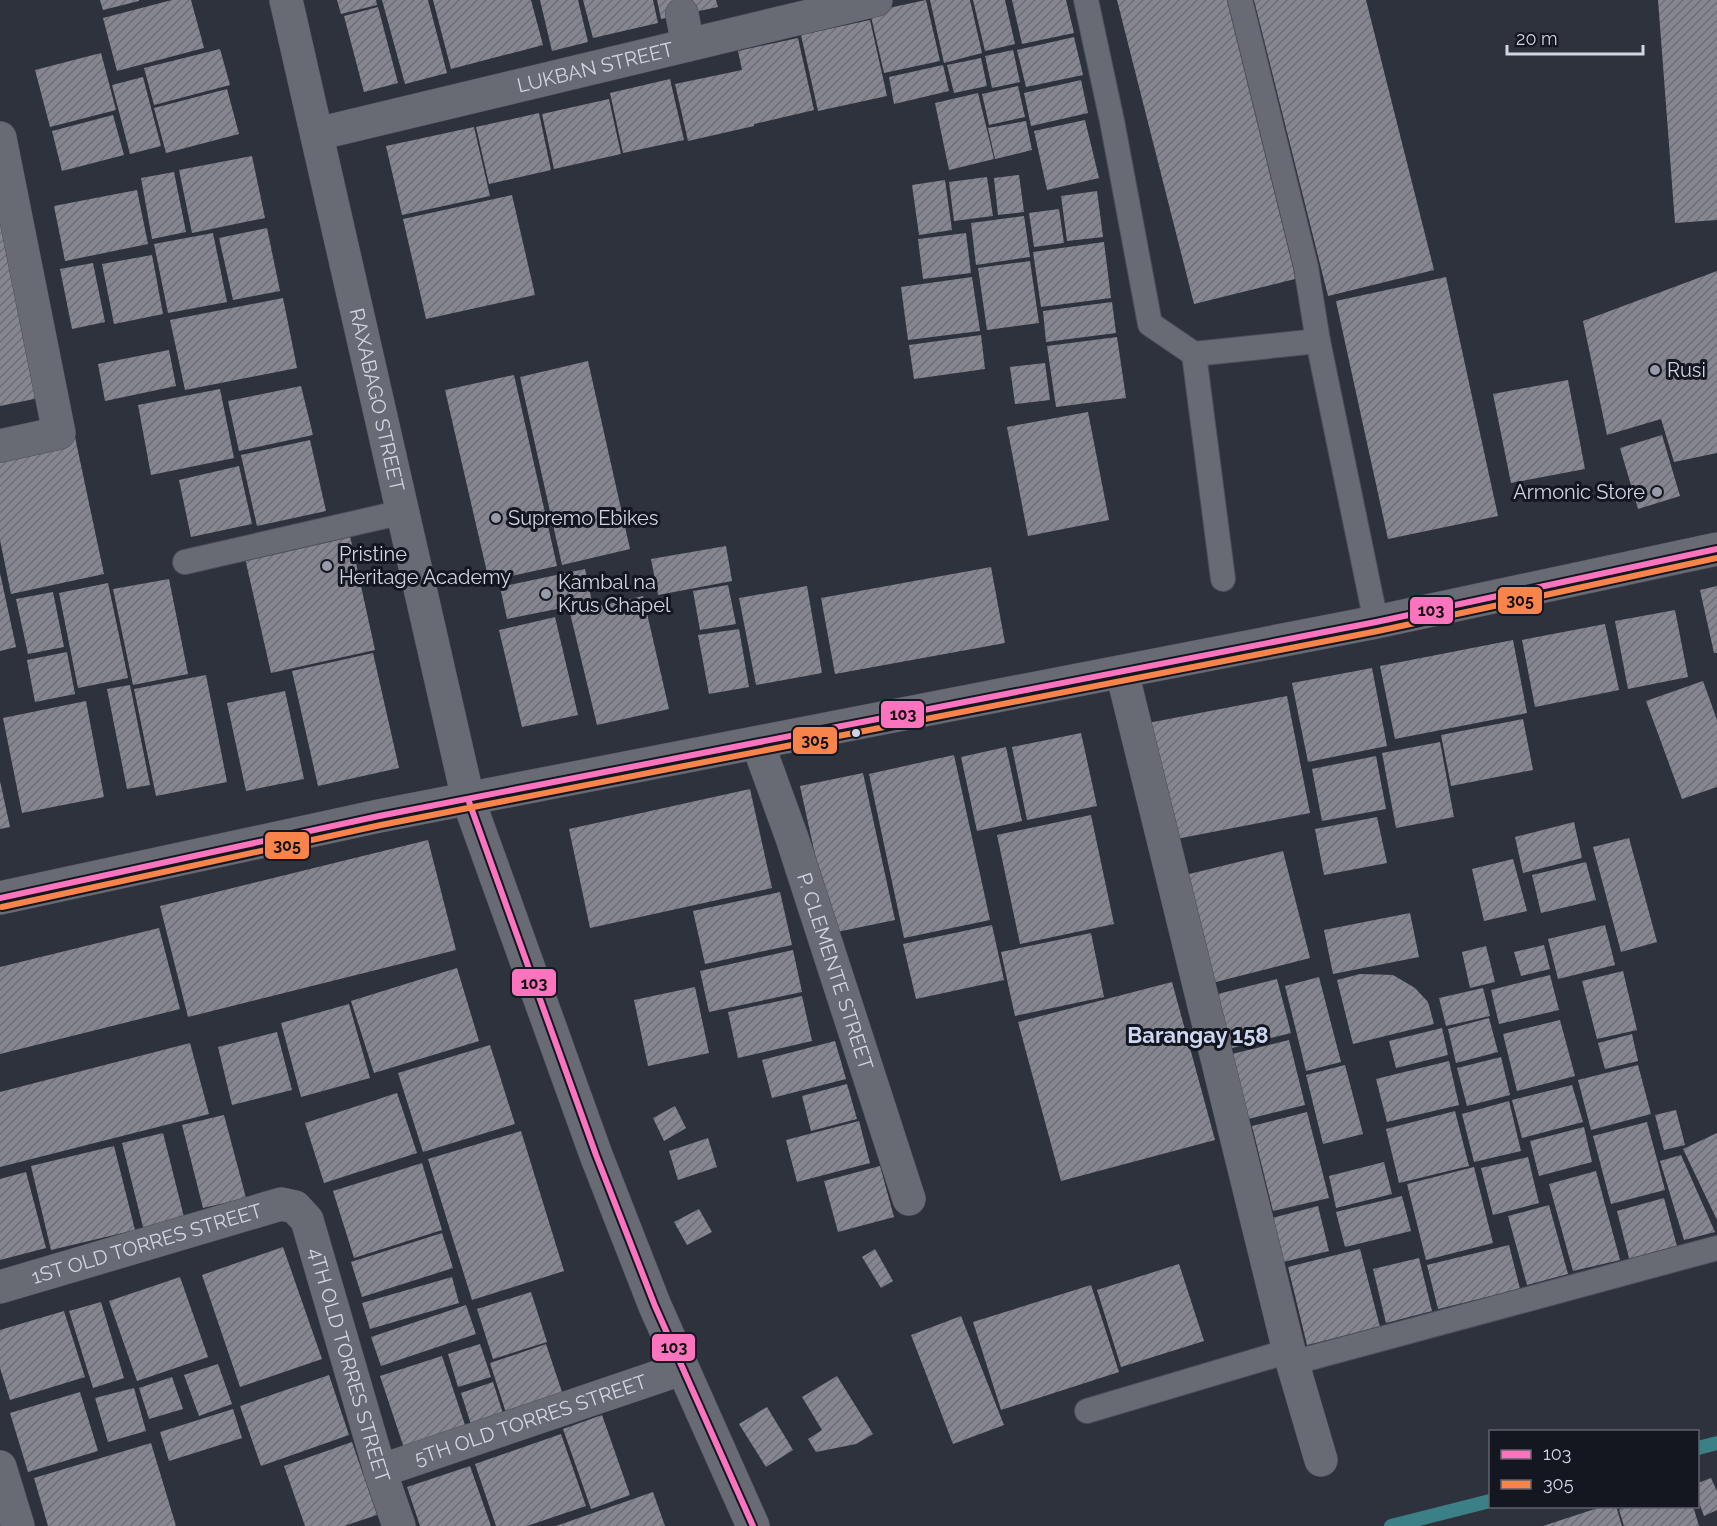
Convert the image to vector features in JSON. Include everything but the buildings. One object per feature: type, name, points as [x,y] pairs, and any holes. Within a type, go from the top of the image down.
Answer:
[{"type":"street","name":"RAXABAGO STREET","points":[[286,0],[468,799],[596,1155],[681,1369],[753,1526]]},
{"type":"street","name":"LUKBAN STREET","points":[[317,134],[685,30],[876,0]]},
{"type":"street","points":[[0,138],[59,433],[0,446]]},
{"type":"street","points":[[0,898],[379,816],[1376,622],[1717,549]]},
{"type":"street","points":[[1122,672],[1291,1357],[1321,1460]]},
{"type":"street","name":"P. CLEMENTE STREET","points":[[758,744],[792,838],[909,1199]]},
{"type":"street","name":"1ST OLD TORRES STREET","points":[[0,1287],[281,1204],[295,1207]]},
{"type":"street","name":"4TH OLD TORRES STREET","points":[[295,1207],[307,1220],[380,1471],[399,1526]]},
{"type":"street","name":"5TH OLD TORRES STREET","points":[[380,1471],[681,1369]]},
{"type":"street","points":[[0,1467],[18,1526]]},
{"type":"lane","points":[[1086,0],[1112,122],[1150,324],[1194,354],[1317,341]]},
{"type":"lane","points":[[1240,0],[1305,267],[1317,341],[1376,622]]},
{"type":"lane","points":[[1194,354],[1223,579]]},
{"type":"lane","points":[[185,561],[403,512]]},
{"type":"lane","points":[[1087,1411],[1717,1248]]},
{"type":"waterway","points":[[1699,1448],[1717,1443]]},
{"type":"waterway","points":[[1391,1526],[1489,1501]]},
{"type":"transit line","name":"103","points":[[0,898],[379,816],[1376,622],[1717,549]]},
{"type":"transit line","name":"305","points":[[2,907],[381,825],[1378,631],[1717,558]]},
{"type":"transit line","name":"103","points":[[468,799],[596,1155],[655,1306],[753,1526]]},
{"type":"place","name":"Rusi","points":[[1655,370]]},
{"type":"place","name":"Armonic Store","points":[[1657,492]]},
{"type":"place","name":"Supremo Ebikes","points":[[496,518]]},
{"type":"place","name":"Pristine Heritage Academy","points":[[327,566]]},
{"type":"place","name":"Kambal na Krus Chapel","points":[[546,594]]},
{"type":"district","name":"Barangay 158","points":[[1198,1035]]}]
